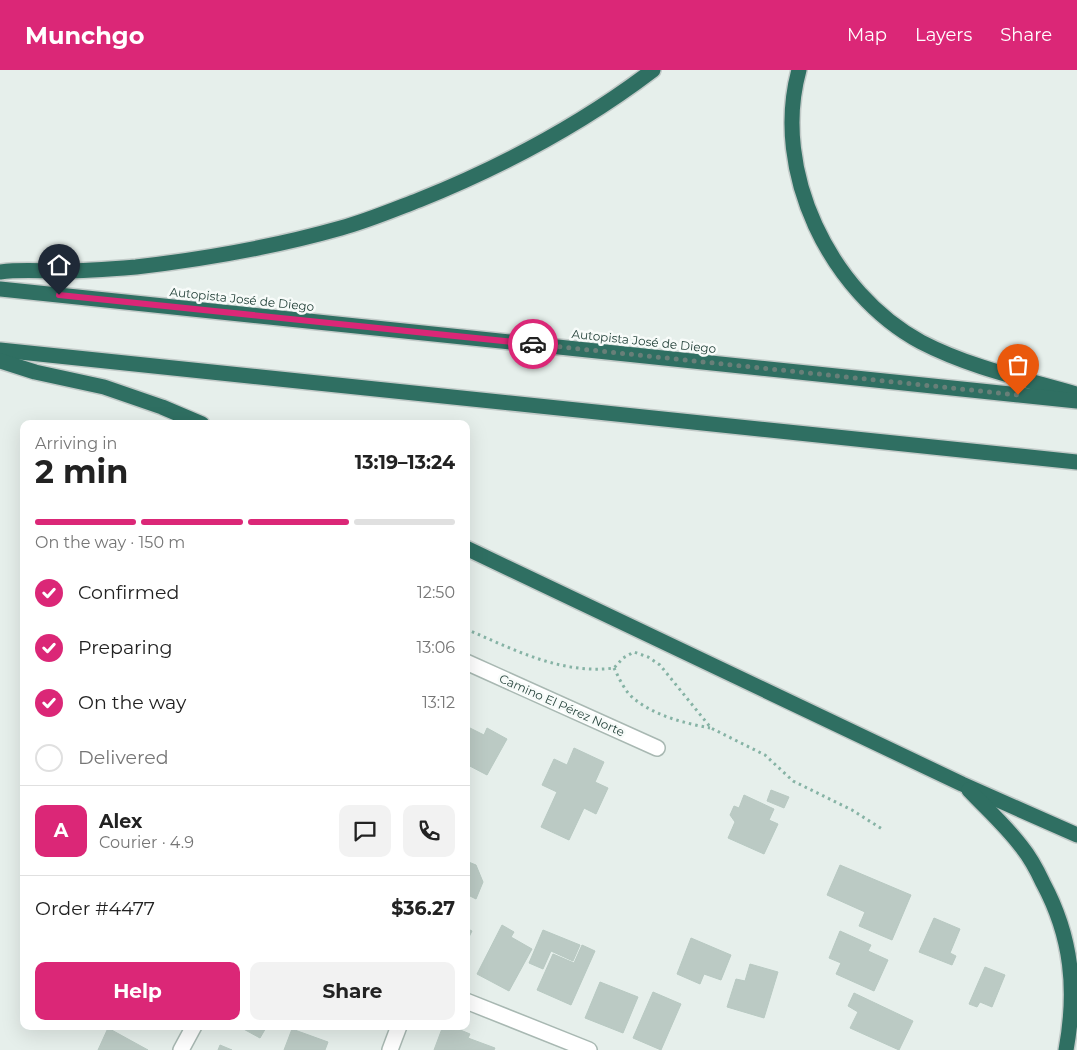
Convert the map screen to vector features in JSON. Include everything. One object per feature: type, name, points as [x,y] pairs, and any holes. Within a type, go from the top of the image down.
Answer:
[{"type":"highway","points":[[0,272],[134,267],[272,246],[342,228],[447,189],[508,160],[570,125],[653,70]]},
{"type":"highway","points":[[799,70],[793,108],[793,144],[799,183],[810,217],[829,253],[857,290],[882,316],[920,341],[951,356],[1077,394]]},
{"type":"highway","name":"Autopista José de Diego","points":[[0,288],[1077,401]]},
{"type":"highway","points":[[0,350],[1077,462]]},
{"type":"highway","points":[[0,361],[35,372],[104,387],[162,407],[193,420]]},
{"type":"highway","points":[[470,550],[962,784],[1077,835]]},
{"type":"highway","points":[[962,784],[1022,847],[1055,904],[1064,931],[1070,959],[1072,984],[1072,1011],[1066,1050]]},
{"type":"street","name":"Camino El Pérez Norte","points":[[470,664],[657,748]]},
{"type":"street","points":[[470,1003],[589,1050]]},
{"type":"street","points":[[181,1050],[192,1030]]},
{"type":"street","points":[[390,1050],[398,1030]]},
{"type":"path","points":[[470,631],[532,657],[564,666],[614,668],[623,658],[634,652],[648,657],[660,665],[711,728]]},
{"type":"path","points":[[614,668],[622,684],[633,698],[652,710],[681,722],[711,728],[765,755],[793,781],[852,810],[882,829]]},
{"type":"building","points":[[470,728],[484,735],[487,728],[507,739],[487,775],[470,766]]},
{"type":"building","points":[[574,748],[604,762],[595,782],[608,788],[596,814],[584,808],[569,840],[541,827],[557,792],[542,785],[554,759],[567,765]]},
{"type":"building","points":[[771,790],[789,797],[784,808],[767,801]]},
{"type":"building","points":[[744,795],[774,809],[769,820],[778,824],[764,854],[728,838],[735,822],[730,815],[734,806],[739,808]]},
{"type":"building","points":[[470,863],[476,865],[483,882],[476,899],[470,896]]},
{"type":"building","points":[[840,865],[911,895],[892,940],[859,926],[865,912],[827,895]]},
{"type":"building","points":[[934,918],[960,929],[950,953],[956,956],[952,965],[919,952]]},
{"type":"building","points":[[502,925],[514,932],[511,937],[532,949],[509,991],[477,974]]},
{"type":"building","points":[[543,930],[580,945],[573,961],[551,951],[543,969],[529,963]]},
{"type":"building","points":[[840,931],[871,945],[868,951],[888,960],[874,991],[836,974],[841,963],[829,958]]},
{"type":"building","points":[[691,938],[731,955],[721,980],[704,974],[700,984],[677,974]]},
{"type":"building","points":[[582,945],[595,951],[571,1005],[537,990],[553,954],[574,963]]},
{"type":"building","points":[[750,964],[778,972],[764,1018],[727,1007],[736,979],[745,981]]},
{"type":"building","points":[[985,967],[1005,975],[992,1007],[980,1002],[977,1007],[969,1004]]},
{"type":"building","points":[[600,982],[638,997],[623,1033],[585,1018]]},
{"type":"building","points":[[653,992],[681,1004],[661,1050],[633,1038]]},
{"type":"building","points":[[854,993],[913,1021],[899,1050],[850,1028],[858,1012],[848,1006]]},
{"type":"building","points":[[107,1030],[112,1030],[148,1050],[98,1050]]},
{"type":"building","points":[[245,1030],[265,1030],[260,1038]]},
{"type":"building","points":[[292,1030],[328,1042],[325,1050],[284,1050]]},
{"type":"building","points":[[442,1030],[460,1030],[470,1034],[468,1038],[495,1048],[494,1050],[434,1050]]},
{"type":"building","points":[[220,1045],[232,1050],[218,1050]]},
{"type":"way so far","points":[[533,344],[1018,395]]},
{"type":"route","points":[[59,295],[533,344]]}]
